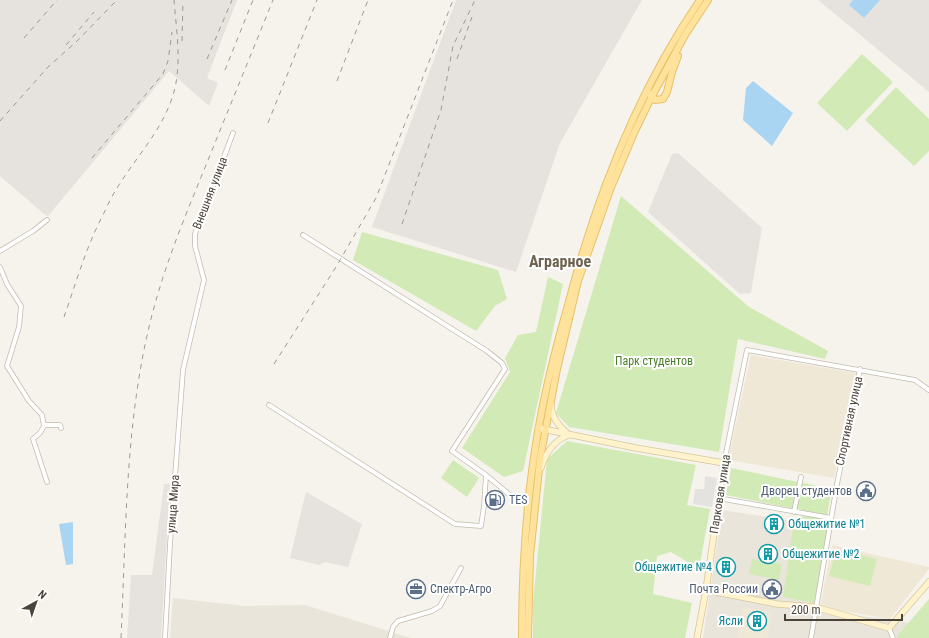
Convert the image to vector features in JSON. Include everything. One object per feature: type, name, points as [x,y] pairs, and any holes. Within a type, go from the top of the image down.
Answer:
[{"type":"main road","points":[[522,638],[522,596],[529,498],[542,429],[551,368],[585,243],[604,188],[648,87],[678,32],[700,0]]},
{"type":"main road","points":[[528,638],[530,556],[542,429],[552,395],[578,281],[610,190],[651,98],[685,36],[709,0]]},
{"type":"main road","points":[[651,98],[660,101],[665,97],[685,36]]},
{"type":"main road","points":[[648,87],[651,98]]},
{"type":"street","name":"Внешняя улица","points":[[183,370],[204,280],[195,246],[195,234],[233,133]]},
{"type":"street","points":[[0,251],[33,231],[47,220]]},
{"type":"street","points":[[303,234],[487,351],[502,363],[505,369],[452,451],[486,475],[511,496],[529,498]]},
{"type":"street","points":[[0,267],[7,284],[21,306],[19,326],[7,366],[29,400],[42,415],[44,425],[40,433],[33,439],[47,482]]},
{"type":"street","name":"Парковая улица","points":[[697,638],[706,590],[724,463],[747,350],[860,370]]},
{"type":"street","name":"улица Мира","points":[[165,638],[170,544],[183,370]]},
{"type":"street","points":[[860,370],[915,380],[929,390]]},
{"type":"street","name":"Спортивная улица","points":[[811,638],[831,518],[860,370]]},
{"type":"street","points":[[552,395],[551,409],[553,414],[561,428],[569,435]]},
{"type":"street","points":[[269,405],[455,524],[481,526],[486,475]]},
{"type":"street","points":[[44,425],[60,425],[61,428]]},
{"type":"street","points":[[542,429],[724,463]]},
{"type":"street","points":[[538,476],[546,454],[557,442],[569,435]]},
{"type":"street","points":[[794,512],[801,477]]},
{"type":"street","points":[[718,498],[831,518]]},
{"type":"street","points":[[390,638],[393,627],[398,621],[432,611],[440,606],[461,568]]},
{"type":"street","points":[[889,628],[929,582]]},
{"type":"street","points":[[706,590],[776,604],[815,607],[889,628]]},
{"type":"street","points":[[889,628],[893,638]]},
{"type":"shaded area","points":[[0,0],[237,0],[207,78],[218,83],[209,106],[169,71],[48,216],[0,176]]},
{"type":"shaded area","points":[[456,0],[642,0],[560,143],[516,272],[372,227]]},
{"type":"shaded area","points":[[818,0],[929,0],[929,92]]},
{"type":"shaded area","points":[[678,153],[762,228],[751,293],[740,294],[648,212],[672,154]]},
{"type":"shaded area","points":[[751,355],[856,373],[834,478],[728,460]]},
{"type":"shaded area","points":[[705,476],[717,478],[712,507],[693,504],[695,489],[704,489]]},
{"type":"shaded area","points":[[164,484],[170,484],[161,638],[127,638],[131,575],[152,575]]},
{"type":"shaded area","points":[[306,492],[362,524],[348,567],[325,562],[319,565],[290,558]]},
{"type":"shaded area","points":[[722,510],[824,526],[813,611],[896,620],[929,628],[929,638],[703,638]]},
{"type":"shaded area","points":[[832,545],[929,567],[929,569],[890,619],[820,607]]},
{"type":"shaded area","points":[[173,598],[245,606],[305,605],[411,638],[170,638]]},
{"type":"shaded area","points":[[743,607],[772,613],[767,638],[737,638]]},
{"type":"green space","points":[[862,54],[893,82],[847,131],[817,103]]},
{"type":"green space","points":[[896,87],[929,119],[929,151],[914,166],[865,120]]},
{"type":"green space","name":"Парк студентов","points":[[621,196],[749,307],[828,351],[825,359],[738,339],[719,452],[569,427],[556,413]]},
{"type":"green space","points":[[362,232],[498,270],[507,299],[495,306],[476,331],[353,260]]},
{"type":"green space","points":[[548,277],[563,284],[523,471],[504,477],[462,448],[510,372],[505,358],[518,335],[536,332]]},
{"type":"green space","points":[[567,441],[696,465],[687,505],[710,509],[699,569],[671,552],[657,556],[653,594],[692,603],[685,638],[533,638],[533,603],[547,459]]},
{"type":"green space","points":[[453,460],[479,478],[467,497],[441,478]]},
{"type":"green space","points":[[731,468],[832,489],[827,515],[726,495]]},
{"type":"green space","points":[[798,516],[831,518],[814,603],[783,597],[793,528]]},
{"type":"green space","points":[[836,549],[877,559],[870,586],[829,576]]},
{"type":"green space","points":[[752,559],[782,564],[779,580],[749,574]]},
{"type":"green space","points":[[929,599],[929,638],[897,638],[897,636]]},
{"type":"water","points":[[853,0],[880,0],[864,18],[849,5]]},
{"type":"water","points":[[753,81],[793,113],[772,146],[743,120],[746,88]]},
{"type":"water","points":[[73,522],[73,564],[66,565],[59,524]]},
{"type":"railway","points":[[24,38],[57,0]]},
{"type":"railway","points":[[0,121],[48,67],[76,42],[117,0]]},
{"type":"railway","points":[[64,317],[86,252],[97,227],[117,188],[154,135],[169,107],[174,92],[178,67],[174,0]]},
{"type":"railway","points":[[207,59],[232,0]]},
{"type":"railway","points":[[225,70],[253,0]]},
{"type":"railway","points":[[121,638],[131,443],[141,365],[149,327],[160,286],[181,228],[273,0]]},
{"type":"railway","points":[[268,123],[317,0]]},
{"type":"railway","points":[[337,81],[368,0]]},
{"type":"railway","points":[[274,364],[336,267],[376,198],[453,0]]},
{"type":"railway","points":[[402,224],[441,110],[453,46],[475,0]]},
{"type":"railway","points":[[182,41],[183,1]]},
{"type":"railway","points":[[66,45],[94,12]]},
{"type":"railway","points":[[457,59],[472,17]]},
{"type":"railway","points":[[92,158],[163,74],[168,61],[172,32]]},
{"type":"place","name":"Дворец студентов","points":[[866,491]]},
{"type":"place","name":"TES","points":[[495,500]]},
{"type":"place","name":"Общежитие №1","points":[[774,524]]},
{"type":"place","name":"Общежитие №2","points":[[768,554]]},
{"type":"place","name":"Общежитие №4","points":[[726,567]]},
{"type":"place","name":"Спектр-Агро","points":[[416,589]]},
{"type":"place","name":"Почта России","points":[[772,589]]},
{"type":"place","name":"Ясли","points":[[757,621]]},
{"type":"district","name":"Аграрное","points":[[560,261]]}]
